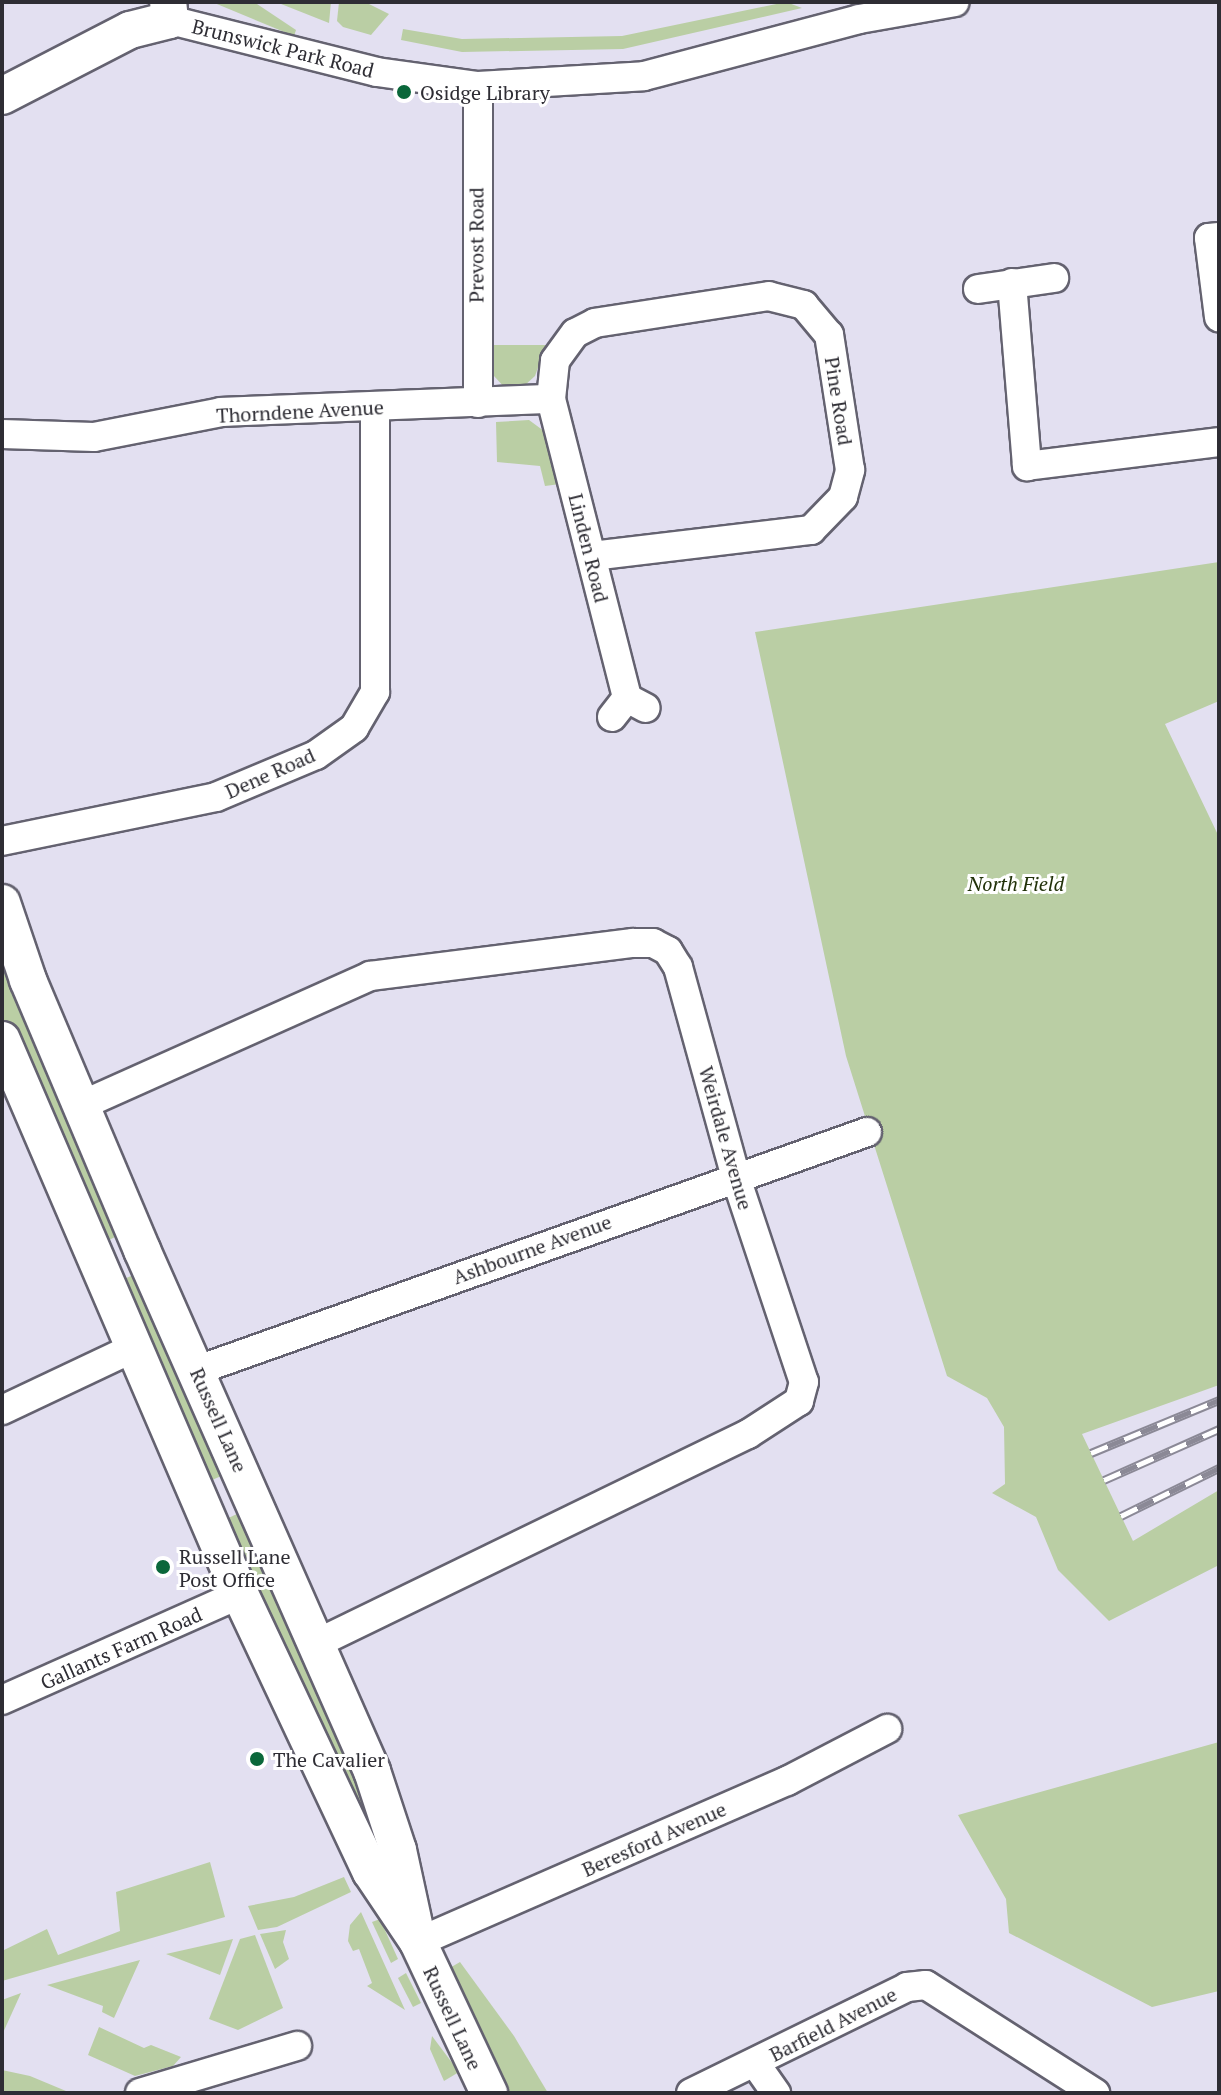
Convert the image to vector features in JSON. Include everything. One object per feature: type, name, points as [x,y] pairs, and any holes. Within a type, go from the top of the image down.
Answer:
[{"type":"main road","name":"Brunswick Park Road","points":[[2,96],[169,11]]},
{"type":"main road","name":"Russell Lane","points":[[2,903],[28,980],[142,1250],[319,1642],[393,1837],[418,1942]]},
{"type":"main road","name":"Russell Lane","points":[[2,1040],[133,1348],[204,1503],[240,1594],[371,1872],[418,1942],[489,2093]]},
{"type":"main road","points":[[99,1265],[142,1250]]},
{"type":"main road","points":[[204,1503],[247,1483]]},
{"type":"street","name":"Brunswick Park Road","points":[[169,11],[377,72],[478,86],[644,76],[858,11],[955,2]]},
{"type":"street","name":"Prevost Road","points":[[478,86],[478,403]]},
{"type":"street","points":[[1219,237],[1209,238],[1219,317]]},
{"type":"street","points":[[978,289],[1054,278]]},
{"type":"street","points":[[1012,283],[1027,466],[1219,442]]},
{"type":"street","name":"Pine Road","points":[[551,399],[555,361],[575,333],[595,323],[769,296],[804,305],[829,335],[850,470],[843,497],[826,517],[811,530],[592,556]]},
{"type":"street","name":"Thorndene Avenue","points":[[2,434],[94,437],[221,412],[551,399]]},
{"type":"street","name":"Linden Road","points":[[551,399],[628,708]]},
{"type":"street","name":"Dene Road","points":[[2,841],[216,797],[316,755],[354,728],[375,692],[375,408]]},
{"type":"street","name":"Weirdale Avenue","points":[[82,1105],[370,976],[653,943],[668,951],[678,967],[736,1178],[804,1382],[799,1401],[748,1434],[319,1642]]},
{"type":"street","name":"Ashbourne Avenue","points":[[198,1370],[867,1132]]},
{"type":"street","points":[[2,1410],[133,1348]]},
{"type":"street","name":"Gallants Farm Road","points":[[2,1700],[240,1594]]},
{"type":"street","name":"Beresford Avenue","points":[[418,1942],[787,1781],[887,1729]]},
{"type":"street","name":"Barfield Avenue","points":[[691,2093],[907,1987],[926,1985],[1095,2093]]},
{"type":"street","points":[[140,2093],[297,2046]]},
{"type":"street","points":[[755,2063],[776,2093]]},
{"type":"green space","points":[[212,2],[254,2],[296,30],[294,36]]},
{"type":"green space","points":[[276,2],[331,2],[329,23]]},
{"type":"green space","points":[[339,2],[365,2],[389,14],[371,35],[343,27],[337,21]]},
{"type":"green space","points":[[786,2],[802,8],[623,49],[462,52],[401,40],[403,29],[462,39],[622,36]]},
{"type":"green space","points":[[493,345],[546,345],[535,376],[524,386],[505,388],[494,376]]},
{"type":"green space","points":[[529,420],[548,434],[560,484],[545,486],[540,466],[497,462],[496,422]]},
{"type":"green space","name":"North Field","points":[[1219,562],[1219,701],[1165,724],[1219,837],[1219,1385],[1082,1434],[1133,1541],[1219,1490],[1219,1565],[1109,1621],[1058,1570],[1036,1517],[992,1493],[1005,1484],[1004,1427],[987,1398],[947,1376],[846,1056],[755,632]]},
{"type":"green space","points":[[2,949],[121,1234],[95,1247],[2,1030]]},
{"type":"green space","points":[[138,1273],[226,1474],[198,1486],[110,1285]]},
{"type":"green space","points":[[241,1512],[315,1676],[385,1852],[369,1857],[216,1524]]},
{"type":"green space","points":[[1219,1742],[1219,1991],[1152,2007],[1009,1933],[1006,1899],[958,1815]]},
{"type":"green space","points":[[210,1862],[225,1917],[2,1981],[2,1951],[47,1929],[58,1955],[120,1931],[116,1892]]},
{"type":"green space","points":[[344,1877],[351,1892],[277,1927],[258,1930],[248,1906],[294,1897]]},
{"type":"green space","points":[[361,1912],[405,2010],[367,1986],[372,1983],[359,1949],[353,1951],[348,1941],[350,1925]]},
{"type":"green space","points":[[380,1919],[398,1959],[391,1963],[372,1922]]},
{"type":"green space","points":[[286,1930],[283,1942],[289,1959],[275,1969],[260,1934]]},
{"type":"green space","points":[[255,1935],[283,2008],[238,2030],[209,2019],[240,1939]]},
{"type":"green space","points":[[233,1939],[220,1975],[166,1954]]},
{"type":"green space","points":[[140,1960],[114,2018],[102,2012],[103,2006],[47,1985]]},
{"type":"green space","points":[[460,1962],[514,2036],[548,2093],[501,2093],[448,1969]]},
{"type":"green space","points":[[406,1973],[421,2003],[413,2007],[398,1978]]},
{"type":"green space","points":[[21,1993],[2,2035],[2,2000]]},
{"type":"green space","points":[[99,2027],[144,2048],[151,2045],[181,2057],[173,2066],[135,2076],[88,2055]]},
{"type":"green space","points":[[432,2036],[459,2072],[444,2081],[430,2049]]},
{"type":"green space","points":[[2,2070],[30,2076],[66,2091],[2,2093]]},
{"type":"railway","points":[[1091,1453],[1219,1400]]},
{"type":"railway","points":[[1104,1480],[1219,1429]]},
{"type":"railway","points":[[1121,1516],[1219,1468]]},
{"type":"place","name":"Osidge Library","points":[[404,92]]},
{"type":"place","name":"Russell Lane Post Office","points":[[163,1567]]},
{"type":"place","name":"The Cavalier","points":[[257,1759]]}]
